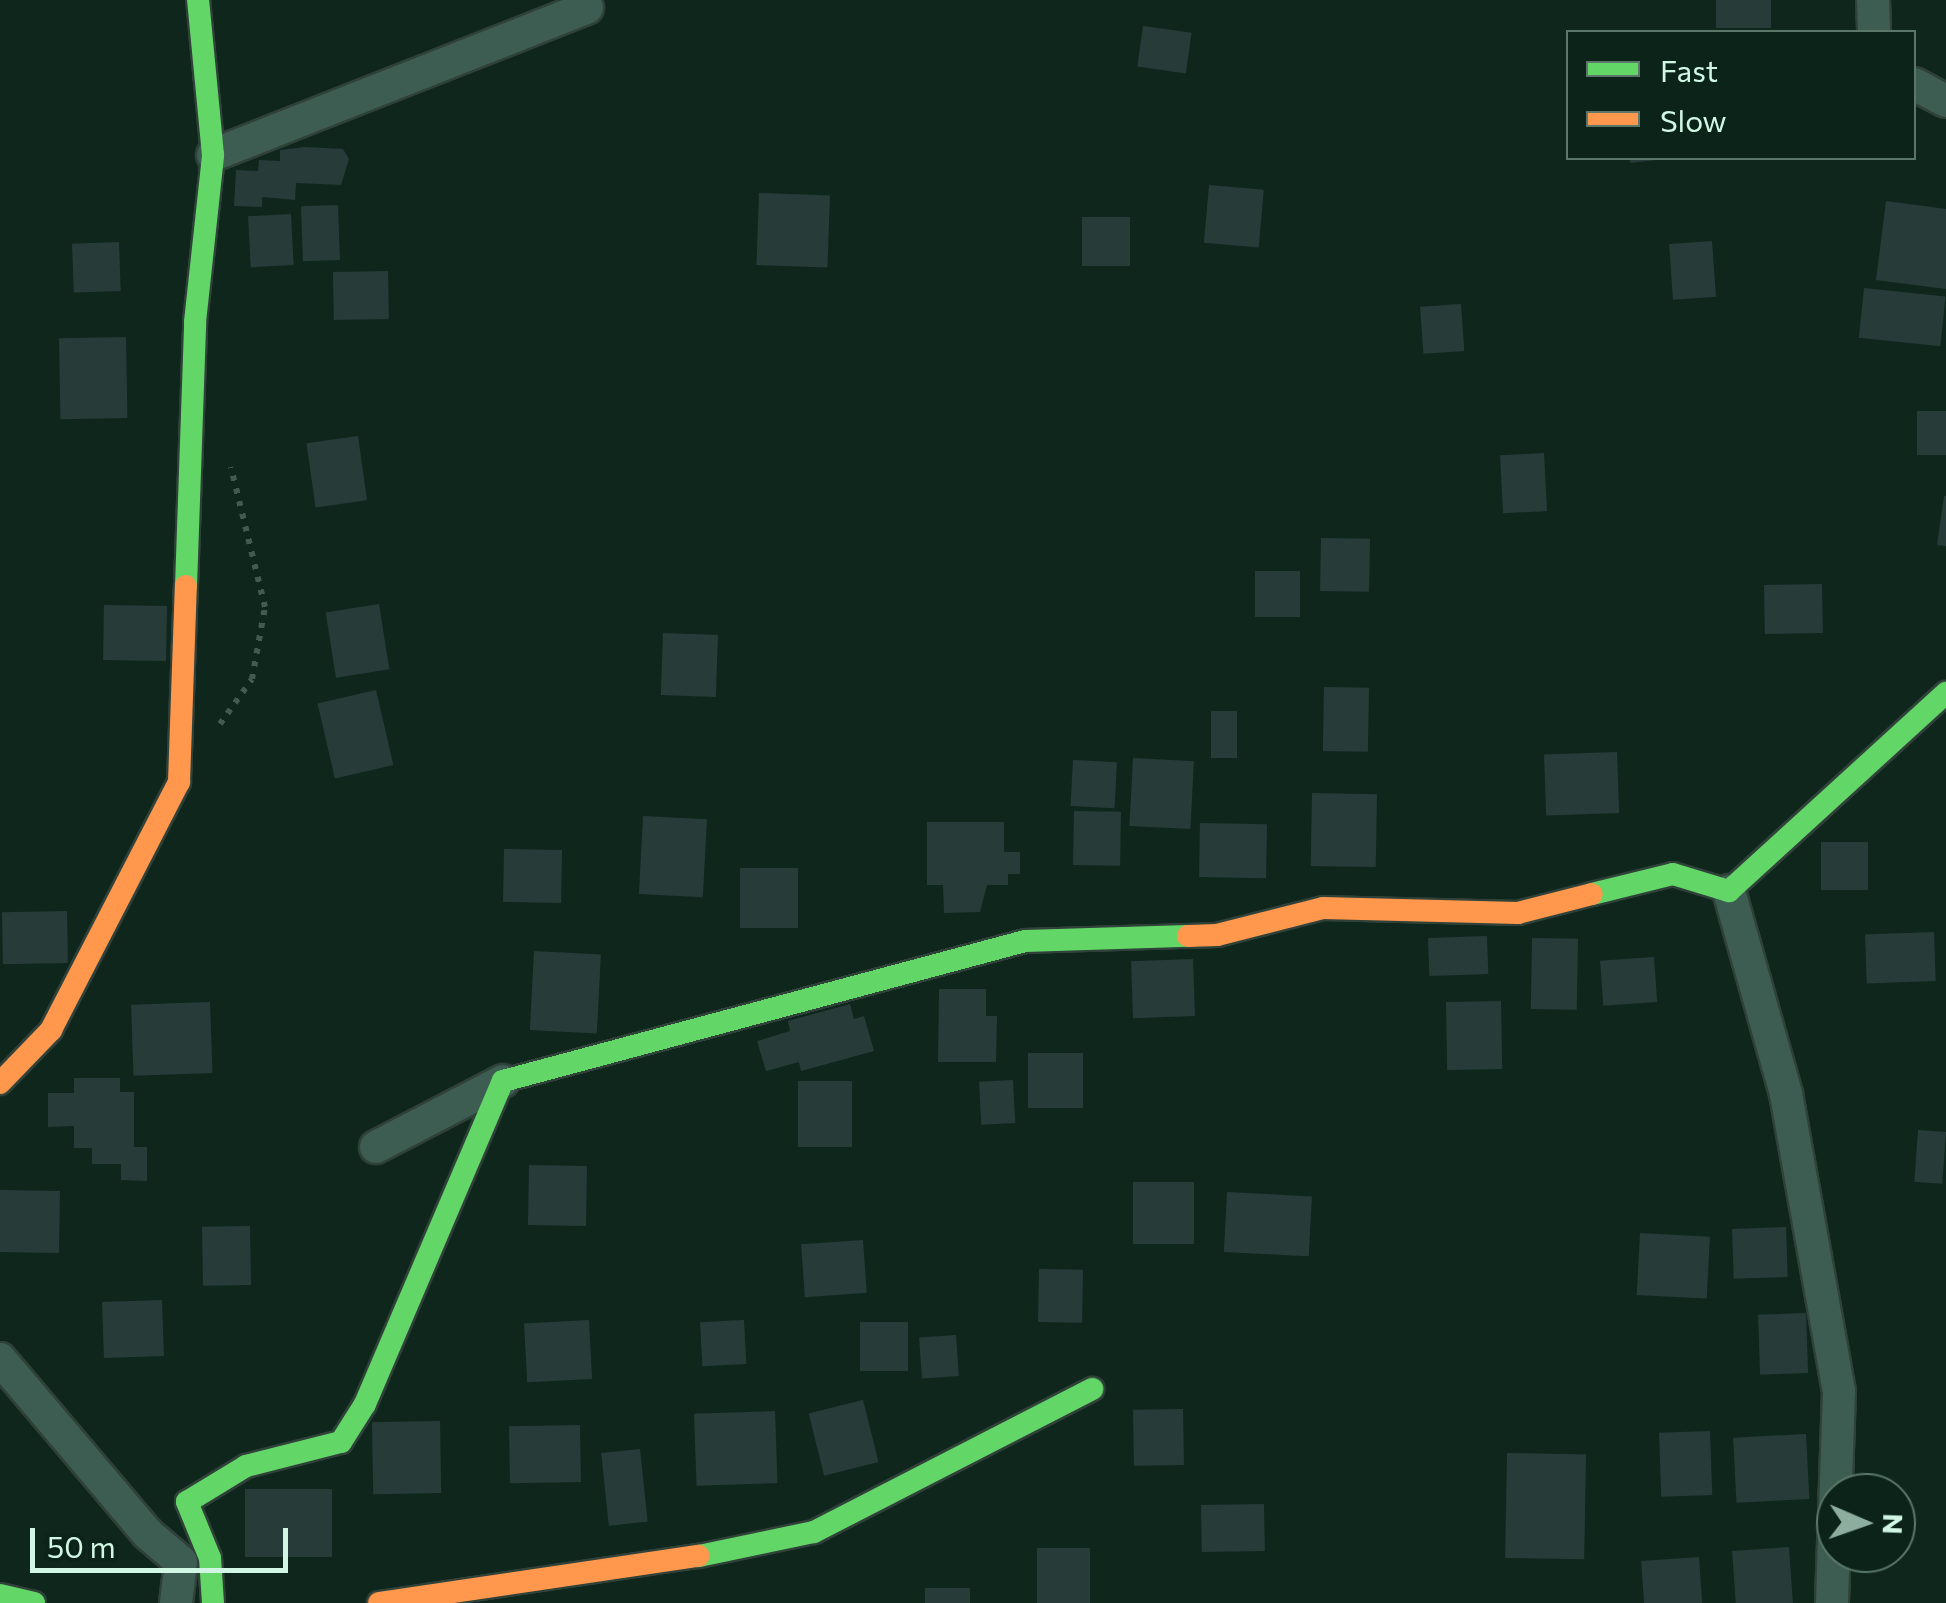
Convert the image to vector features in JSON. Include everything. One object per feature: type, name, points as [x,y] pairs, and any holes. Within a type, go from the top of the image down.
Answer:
[{"type":"street","points":[[0,1083],[51,1030],[179,782],[195,322],[212,154],[198,0]]},
{"type":"street","points":[[1873,0],[1874,30]]},
{"type":"street","points":[[212,154],[587,8]]},
{"type":"street","points":[[1916,85],[1946,101]]},
{"type":"street","points":[[1728,892],[1946,694]]},
{"type":"street","points":[[376,1147],[503,1081],[1024,941],[1217,935],[1323,908],[1518,913],[1673,874],[1728,892]]},
{"type":"street","points":[[1728,892],[1786,1094],[1839,1391],[1832,1603]]},
{"type":"street","points":[[213,1603],[210,1558],[187,1502],[246,1466],[341,1442],[366,1404],[503,1081]]},
{"type":"street","points":[[0,1359],[148,1534],[181,1562],[176,1603]]},
{"type":"street","points":[[380,1603],[667,1564],[814,1532],[1092,1389]]},
{"type":"street","points":[[0,1595],[34,1603]]},
{"type":"path","points":[[210,738],[252,680],[265,607],[228,455]]},
{"type":"building","points":[[1716,0],[1771,0],[1771,28],[1716,28]]},
{"type":"building","points":[[1143,26],[1192,33],[1186,73],[1137,67]]},
{"type":"building","points":[[343,149],[349,159],[341,185],[296,183],[295,200],[262,197],[262,207],[234,206],[236,170],[258,171],[259,160],[280,161],[280,150]]},
{"type":"building","points":[[1209,185],[1264,190],[1259,248],[1204,243]]},
{"type":"building","points":[[759,193],[830,195],[827,267],[756,265]]},
{"type":"building","points":[[1886,201],[1946,209],[1946,289],[1876,280]]},
{"type":"building","points":[[338,205],[340,260],[303,261],[301,206]]},
{"type":"building","points":[[291,214],[294,265],[251,267],[248,216]]},
{"type":"building","points":[[1082,217],[1130,217],[1130,266],[1082,266]]},
{"type":"building","points":[[1712,241],[1716,297],[1673,300],[1669,244]]},
{"type":"building","points":[[119,242],[121,291],[74,293],[72,244]]},
{"type":"building","points":[[388,271],[389,319],[334,320],[333,272]]},
{"type":"building","points":[[1864,288],[1946,297],[1940,346],[1859,338]]},
{"type":"building","points":[[1461,304],[1464,351],[1423,354],[1420,307]]},
{"type":"building","points":[[126,337],[127,418],[60,419],[59,338]]},
{"type":"building","points":[[1917,411],[1946,411],[1946,455],[1917,455]]},
{"type":"building","points":[[358,436],[367,500],[316,508],[307,443]]},
{"type":"building","points":[[1544,453],[1547,511],[1503,513],[1500,455]]},
{"type":"building","points":[[1946,496],[1946,546],[1937,545]]},
{"type":"building","points":[[1321,538],[1370,539],[1369,592],[1320,591]]},
{"type":"building","points":[[1255,571],[1300,571],[1300,617],[1255,617]]},
{"type":"building","points":[[1822,584],[1823,633],[1765,634],[1764,585]]},
{"type":"building","points":[[379,604],[389,669],[336,678],[326,612]]},
{"type":"building","points":[[104,605],[167,606],[166,661],[103,660]]},
{"type":"building","points":[[663,633],[718,635],[716,697],[661,695]]},
{"type":"building","points":[[1324,687],[1369,688],[1368,752],[1323,751]]},
{"type":"building","points":[[376,690],[393,765],[335,779],[318,703]]},
{"type":"building","points":[[1211,711],[1237,711],[1237,758],[1211,758]]},
{"type":"building","points":[[1617,752],[1619,813],[1546,816],[1544,755]]},
{"type":"building","points":[[1133,758],[1194,761],[1190,829],[1129,826]]},
{"type":"building","points":[[1073,760],[1117,762],[1115,808],[1071,806]]},
{"type":"building","points":[[1312,793],[1377,794],[1376,867],[1311,866]]},
{"type":"building","points":[[1074,811],[1121,812],[1120,866],[1073,865]]},
{"type":"building","points":[[643,816],[707,819],[703,897],[639,894]]},
{"type":"building","points":[[927,822],[1004,822],[1004,852],[1020,852],[1020,874],[1008,874],[1008,885],[987,885],[980,912],[944,913],[943,885],[927,885]]},
{"type":"building","points":[[1200,823],[1267,824],[1266,878],[1199,877]]},
{"type":"building","points":[[1821,842],[1868,842],[1868,890],[1821,890]]},
{"type":"building","points":[[504,849],[562,850],[561,903],[503,902]]},
{"type":"building","points":[[740,868],[798,868],[798,928],[740,928]]},
{"type":"building","points":[[67,911],[68,963],[3,964],[2,912]]},
{"type":"building","points":[[1934,932],[1936,981],[1867,983],[1865,934]]},
{"type":"building","points":[[1487,936],[1488,974],[1429,976],[1428,938]]},
{"type":"building","points":[[1532,938],[1578,939],[1577,1010],[1531,1009]]},
{"type":"building","points":[[534,951],[601,955],[597,1033],[530,1030]]},
{"type":"building","points":[[1654,957],[1657,1002],[1603,1006],[1600,961]]},
{"type":"building","points":[[1193,959],[1195,1016],[1133,1018],[1131,961]]},
{"type":"building","points":[[939,989],[986,989],[986,1016],[997,1016],[996,1062],[938,1062]]},
{"type":"building","points":[[1501,1001],[1502,1069],[1447,1070],[1446,1002]]},
{"type":"building","points":[[210,1002],[212,1073],[134,1076],[131,1005]]},
{"type":"building","points":[[850,1004],[854,1019],[864,1016],[874,1051],[801,1071],[799,1062],[766,1071],[757,1041],[790,1031],[788,1021]]},
{"type":"building","points":[[1028,1053],[1083,1053],[1083,1108],[1028,1108]]},
{"type":"building","points":[[74,1078],[120,1078],[120,1092],[134,1092],[134,1147],[147,1147],[147,1181],[121,1180],[121,1164],[92,1164],[92,1148],[74,1148],[74,1126],[48,1127],[48,1093],[74,1093]]},
{"type":"building","points":[[1013,1080],[1015,1123],[981,1125],[979,1082]]},
{"type":"building","points":[[798,1081],[852,1081],[852,1147],[798,1147]]},
{"type":"building","points":[[1918,1130],[1946,1132],[1942,1184],[1914,1182]]},
{"type":"building","points":[[529,1165],[587,1166],[586,1226],[528,1225]]},
{"type":"building","points":[[1133,1182],[1194,1182],[1194,1244],[1133,1244]]},
{"type":"building","points":[[0,1190],[60,1191],[59,1253],[0,1252]]},
{"type":"building","points":[[1227,1192],[1312,1196],[1309,1256],[1224,1252]]},
{"type":"building","points":[[250,1226],[251,1285],[203,1286],[202,1227]]},
{"type":"building","points":[[1786,1227],[1788,1277],[1734,1279],[1732,1229]]},
{"type":"building","points":[[1640,1233],[1710,1237],[1707,1299],[1637,1295]]},
{"type":"building","points":[[863,1240],[867,1293],[805,1297],[801,1244]]},
{"type":"building","points":[[1039,1269],[1083,1270],[1082,1323],[1038,1322]]},
{"type":"building","points":[[162,1300],[164,1356],[104,1358],[102,1302]]},
{"type":"building","points":[[1806,1313],[1808,1373],[1760,1375],[1758,1315]]},
{"type":"building","points":[[589,1320],[592,1379],[527,1382],[524,1323]]},
{"type":"building","points":[[744,1320],[746,1364],[702,1366],[700,1322]]},
{"type":"building","points":[[860,1322],[908,1322],[908,1371],[860,1371]]},
{"type":"building","points":[[956,1335],[959,1376],[922,1378],[919,1338]]},
{"type":"building","points":[[863,1400],[878,1462],[824,1476],[809,1414]]},
{"type":"building","points":[[1183,1409],[1184,1465],[1134,1466],[1133,1410]]},
{"type":"building","points":[[775,1411],[778,1483],[697,1486],[694,1414]]},
{"type":"building","points":[[440,1421],[441,1493],[373,1494],[372,1422]]},
{"type":"building","points":[[580,1425],[581,1482],[510,1483],[509,1426]]},
{"type":"building","points":[[1710,1431],[1712,1495],[1661,1497],[1659,1433]]},
{"type":"building","points":[[1806,1434],[1809,1499],[1737,1503],[1733,1438]]},
{"type":"building","points":[[640,1449],[648,1522],[609,1526],[601,1453]]},
{"type":"building","points":[[1507,1453],[1586,1454],[1584,1559],[1505,1558]]},
{"type":"building","points":[[245,1489],[332,1489],[332,1557],[245,1557]]},
{"type":"building","points":[[1264,1504],[1265,1551],[1202,1552],[1201,1505]]},
{"type":"building","points":[[1789,1547],[1793,1603],[1736,1603],[1732,1551]]},
{"type":"building","points":[[1037,1548],[1090,1548],[1090,1603],[1037,1603]]},
{"type":"building","points":[[1699,1557],[1702,1603],[1644,1603],[1641,1561]]},
{"type":"building","points":[[925,1588],[970,1588],[970,1603],[925,1603]]},
{"type":"traffic: fast","points":[[186,586],[195,322],[213,155],[198,0]]},
{"type":"traffic: fast","points":[[1592,894],[1673,874],[1729,891],[1946,693]]},
{"type":"traffic: fast","points":[[213,1603],[210,1558],[187,1502],[246,1466],[341,1442],[365,1404],[503,1081],[1025,941],[1188,936]]},
{"type":"traffic: fast","points":[[699,1556],[814,1532],[1092,1389]]},
{"type":"traffic: fast","points":[[0,1595],[34,1603]]},
{"type":"traffic: slow","points":[[0,1083],[51,1030],[179,782],[186,586]]},
{"type":"traffic: slow","points":[[1188,936],[1217,935],[1323,908],[1518,913],[1592,894]]},
{"type":"traffic: slow","points":[[379,1603],[699,1556]]}]
